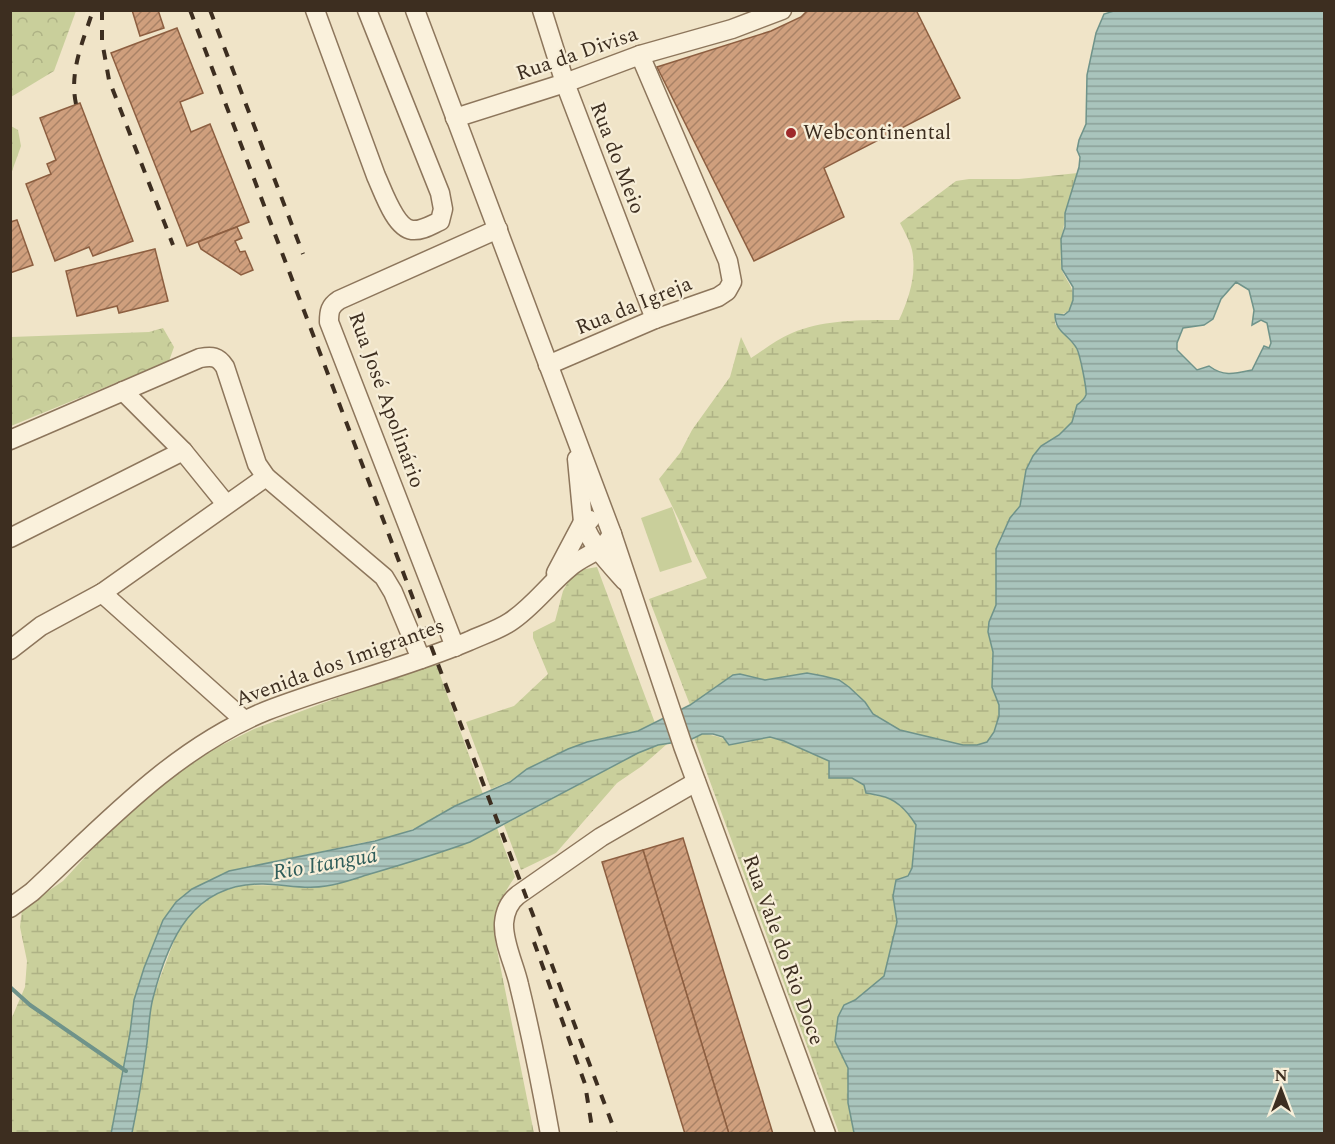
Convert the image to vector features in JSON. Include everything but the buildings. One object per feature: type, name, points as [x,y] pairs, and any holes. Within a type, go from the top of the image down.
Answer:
[{"type":"street","points":[[315,10],[376,176],[388,202],[400,225],[411,230],[425,228],[440,221],[443,209],[440,193],[367,10]]},
{"type":"street","name":"Rua Vale do Rio Doce","points":[[415,10],[631,587],[665,696],[826,1134]]},
{"type":"street","name":"Rua do Meio","points":[[542,10],[565,83],[655,319]]},
{"type":"street","name":"Rua da Divisa","points":[[455,118],[565,83],[640,55],[732,29],[782,10]]},
{"type":"street","name":"Rua da Igreja","points":[[548,365],[655,319],[718,297],[727,291],[732,282],[728,261],[640,55]]},
{"type":"street","name":"Rua José Apolinário","points":[[455,647],[329,322],[329,312],[332,305],[339,300],[498,229]]},
{"type":"street","points":[[10,440],[200,358],[212,356],[220,360],[225,367],[257,464],[266,477],[384,577],[393,592],[421,659]]},
{"type":"street","points":[[123,391],[183,451],[226,504]]},
{"type":"street","points":[[575,437],[583,522],[598,551],[631,587]]},
{"type":"street","points":[[10,538],[183,451]]},
{"type":"street","points":[[10,650],[41,626],[102,593],[266,477]]},
{"type":"street","points":[[583,522],[595,519],[609,527]]},
{"type":"street","name":"Avenida dos Imigrantes","points":[[551,583],[583,522]]},
{"type":"street","name":"Avenida dos Imigrantes","points":[[10,908],[32,892],[157,776],[184,756],[244,720],[292,701],[455,647],[508,624],[551,583],[584,556],[598,551],[606,544],[609,527]]},
{"type":"street","points":[[102,593],[244,720]]},
{"type":"street","points":[[550,1134],[538,1067],[505,934],[504,923],[508,905],[518,895],[601,837],[696,782]]},
{"type":"green space","points":[[11,10],[76,11],[54,71],[11,97]]},
{"type":"green space","points":[[11,126],[18,130],[21,146],[11,174]]},
{"type":"green space","points":[[1078,173],[1065,218],[1061,253],[1062,270],[1072,290],[1073,300],[1067,312],[1055,315],[1055,324],[1076,347],[1087,392],[1072,422],[1059,435],[1041,446],[1033,456],[1026,470],[1020,506],[1010,518],[1000,538],[996,561],[996,605],[989,622],[988,632],[993,652],[992,687],[999,705],[999,716],[994,732],[987,742],[963,745],[900,730],[873,714],[865,702],[849,687],[839,681],[807,673],[765,680],[740,674],[733,675],[690,705],[649,599],[707,578],[659,479],[680,453],[692,430],[730,377],[741,337],[751,358],[786,335],[805,328],[844,321],[899,320],[913,277],[911,247],[900,223],[956,181],[1019,179]]},
{"type":"green space","points":[[163,328],[174,347],[169,361],[11,426],[11,337],[149,332]]},
{"type":"green space","points":[[672,507],[692,562],[660,572],[641,518]]},
{"type":"green space","points":[[597,567],[655,723],[638,731],[587,742],[568,749],[491,789],[466,722],[514,706],[548,674],[533,638],[533,632],[555,621],[563,591],[574,571]]},
{"type":"green space","points":[[435,661],[483,794],[394,836],[229,871],[192,889],[144,968],[134,1000],[111,1133],[11,1133],[10,1022],[25,987],[27,961],[20,927],[22,909],[63,881],[109,831],[137,805],[210,751],[254,729]]},
{"type":"green space","points":[[702,734],[739,743],[774,738],[799,746],[829,761],[830,766],[865,785],[876,796],[894,801],[916,825],[912,868],[908,876],[896,880],[893,896],[897,922],[884,977],[855,1000],[844,1005],[835,1041],[848,1068],[848,1103],[854,1133],[839,1133],[694,738]]},
{"type":"green space","points":[[667,744],[642,766],[617,783],[556,853],[521,870],[504,825],[638,753]]},
{"type":"green space","points":[[497,828],[515,877],[499,907],[495,940],[534,1133],[132,1134],[152,999],[177,933],[188,915],[220,892],[242,885],[329,886],[470,842]]},
{"type":"water","name":"Rio Itanguá","points":[[1117,10],[1324,11],[1324,1133],[854,1133],[848,1103],[848,1068],[835,1041],[838,1017],[844,1005],[855,1000],[884,976],[897,922],[893,896],[896,880],[908,876],[912,868],[916,825],[897,803],[866,793],[864,785],[852,778],[829,778],[829,761],[784,741],[770,737],[729,745],[723,737],[702,734],[690,740],[658,745],[638,753],[470,842],[445,851],[332,885],[318,887],[263,884],[239,886],[218,893],[201,904],[187,918],[176,936],[159,976],[151,1009],[132,1133],[111,1134],[134,1000],[163,920],[176,902],[192,889],[229,871],[375,841],[413,830],[455,806],[510,782],[527,769],[568,749],[587,742],[638,731],[690,705],[733,675],[740,674],[765,680],[807,673],[839,680],[865,702],[873,714],[900,730],[963,745],[987,742],[994,732],[999,716],[999,705],[992,687],[993,652],[988,632],[989,622],[996,605],[996,549],[1010,518],[1020,506],[1026,470],[1033,456],[1041,446],[1059,435],[1072,422],[1077,405],[1086,395],[1077,349],[1057,325],[1055,314],[1064,315],[1069,311],[1073,300],[1073,287],[1062,269],[1061,239],[1065,227],[1065,213],[1079,167],[1080,157],[1077,150],[1079,140],[1086,124],[1087,75],[1096,33],[1104,14]],"holes":[[[1236,282],[1249,290],[1254,310],[1252,325],[1261,320],[1267,323],[1271,343],[1269,348],[1264,346],[1252,370],[1229,374],[1209,366],[1197,370],[1177,350],[1177,343],[1183,328],[1204,325],[1213,319],[1221,299]]]},
{"type":"waterway","points":[[10,987],[30,1005],[126,1071]]},
{"type":"railway","points":[[76,104],[74,92],[76,68],[93,10]]},
{"type":"railway","points":[[102,10],[102,41],[109,80],[173,245]]},
{"type":"railway","points":[[190,10],[616,1134]]},
{"type":"railway","points":[[210,10],[303,254]]},
{"type":"railway","points":[[534,942],[585,1084],[593,1134]]},
{"type":"place","name":"Webcontinental","points":[[791,133]]}]
